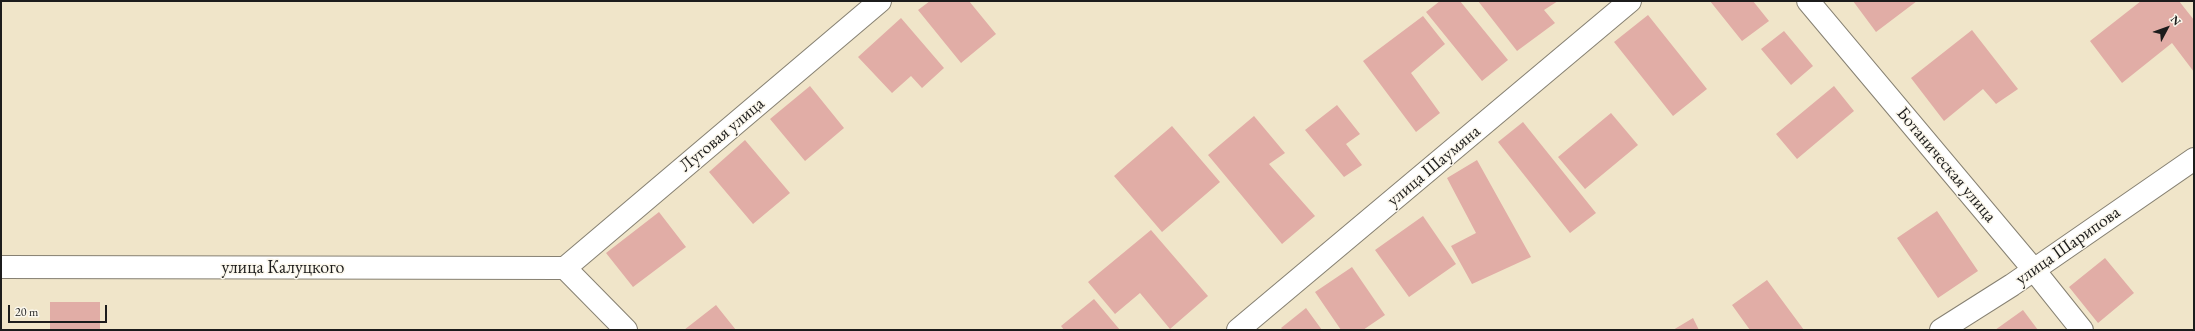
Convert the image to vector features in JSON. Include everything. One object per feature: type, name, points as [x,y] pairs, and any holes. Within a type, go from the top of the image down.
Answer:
[{"type":"street","points":[[866,1],[880,1]]},
{"type":"street","name":"Луговая улица","points":[[565,268],[880,1]]},
{"type":"street","name":"улица Шаумяна","points":[[1238,330],[1630,1]]},
{"type":"street","name":"Ботаническая улица","points":[[1808,1],[2034,270],[2082,330]]},
{"type":"street","name":"улица Шарипова","points":[[1941,330],[2034,270],[2194,159]]},
{"type":"street","name":"улица Калуцкого","points":[[1,268],[565,268]]},
{"type":"street","points":[[565,268],[626,330]]},
{"type":"building","points":[[930,1],[969,1],[996,34],[961,63],[918,10]]},
{"type":"building","points":[[1440,1],[1460,1],[1508,60],[1482,81],[1426,12]]},
{"type":"building","points":[[1478,1],[1558,1],[1544,10],[1555,23],[1517,51]]},
{"type":"building","points":[[1710,1],[1753,1],[1769,21],[1742,41]]},
{"type":"building","points":[[1853,1],[1917,1],[1876,32]]},
{"type":"building","points":[[2141,1],[2179,1],[2194,20],[2194,72],[2172,43],[2122,83],[2090,41]]},
{"type":"building","points":[[1648,15],[1707,89],[1673,116],[1614,42]]},
{"type":"building","points":[[1423,16],[1445,44],[1411,73],[1440,113],[1416,132],[1363,61]]},
{"type":"building","points":[[901,18],[944,68],[922,88],[911,76],[892,93],[858,57]]},
{"type":"building","points":[[1972,30],[2018,89],[1996,104],[1983,89],[1944,121],[1911,78]]},
{"type":"building","points":[[1784,31],[1813,66],[1791,85],[1761,49]]},
{"type":"building","points":[[810,86],[844,128],[805,161],[770,119]]},
{"type":"building","points":[[1834,86],[1854,111],[1797,159],[1776,134]]},
{"type":"building","points":[[1337,105],[1360,134],[1346,144],[1362,165],[1344,177],[1305,130]]},
{"type":"building","points":[[1611,113],[1638,145],[1585,189],[1558,157]]},
{"type":"building","points":[[1254,116],[1285,153],[1269,164],[1315,216],[1282,244],[1208,155]]},
{"type":"building","points":[[1523,122],[1596,213],[1570,233],[1498,142]]},
{"type":"building","points":[[1172,126],[1220,182],[1162,232],[1114,176]]},
{"type":"building","points":[[745,140],[790,193],[753,224],[709,172]]},
{"type":"building","points":[[1477,160],[1531,257],[1472,284],[1451,246],[1476,233],[1447,178]]},
{"type":"building","points":[[1937,211],[1978,271],[1938,298],[1897,238]]},
{"type":"building","points":[[659,212],[686,247],[633,287],[606,253]]},
{"type":"building","points":[[1423,216],[1456,264],[1409,297],[1375,250]]},
{"type":"building","points":[[1151,230],[1208,296],[1170,329],[1140,293],[1115,314],[1088,282]]},
{"type":"building","points":[[2105,258],[2134,293],[2098,323],[2069,287]]},
{"type":"building","points":[[1352,267],[1385,315],[1363,330],[1341,330],[1315,292]]},
{"type":"building","points":[[1767,280],[1804,330],[1750,330],[1732,305]]},
{"type":"building","points":[[1094,299],[1120,330],[1064,330],[1061,326]]},
{"type":"building","points":[[50,302],[100,302],[100,330],[50,330]]},
{"type":"building","points":[[716,305],[736,330],[684,330]]},
{"type":"building","points":[[1306,308],[1322,330],[1283,330],[1281,328]]},
{"type":"building","points":[[2023,310],[2038,330],[1995,330]]},
{"type":"building","points":[[1693,318],[1699,330],[1673,330]]}]
